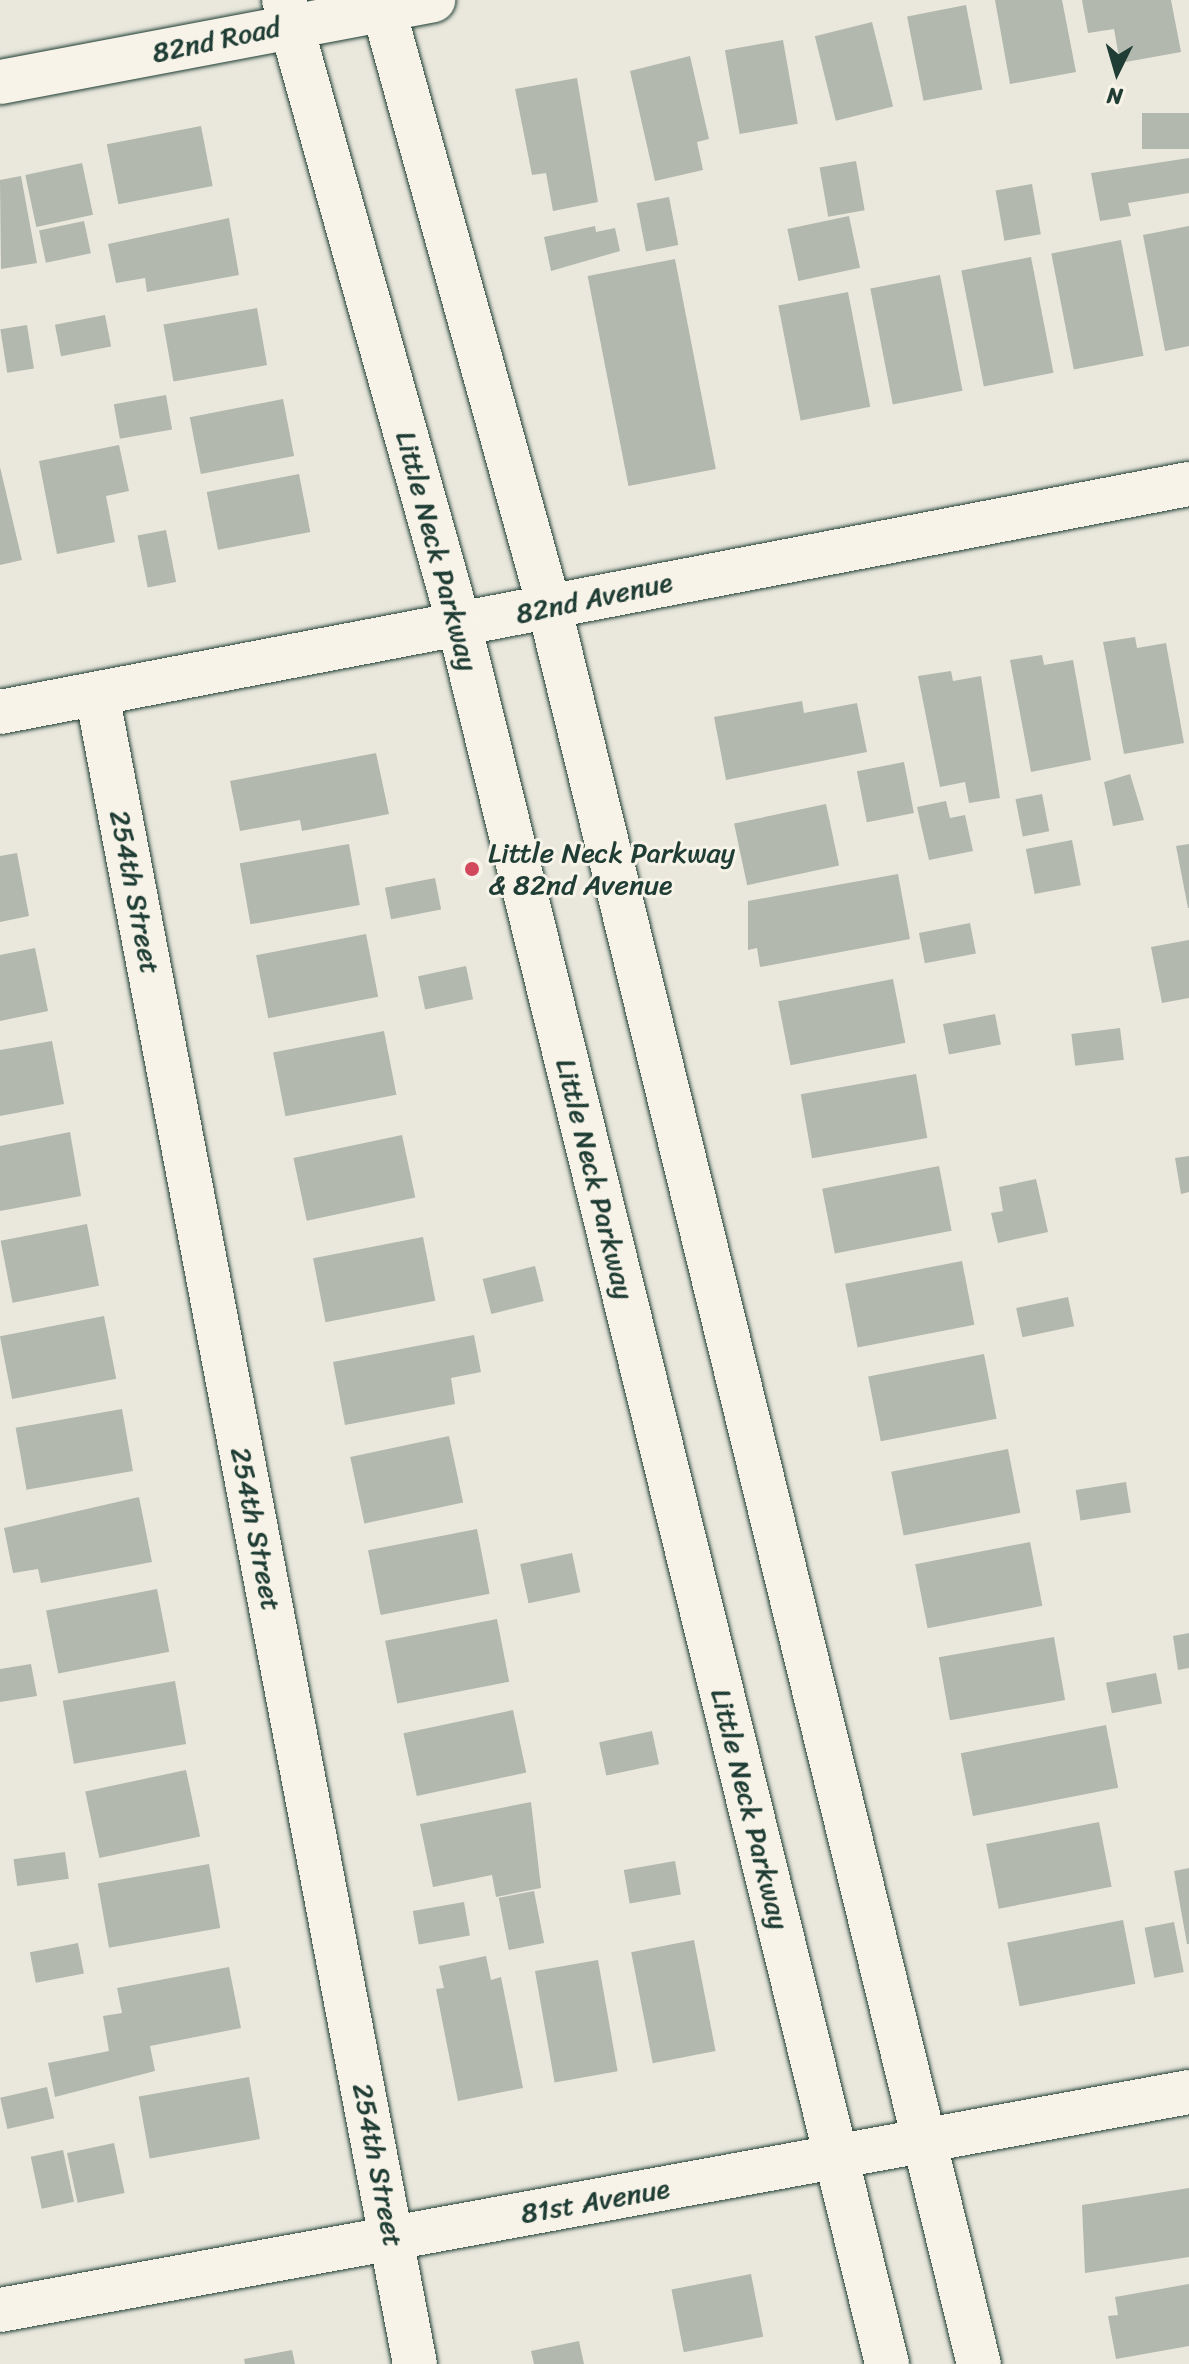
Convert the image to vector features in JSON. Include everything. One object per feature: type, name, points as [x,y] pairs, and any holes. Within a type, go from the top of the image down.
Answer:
[{"type":"main road","name":"82nd Road","points":[[0,82],[288,12],[433,0]]},
{"type":"main road","points":[[382,4],[549,606],[979,2364]]},
{"type":"main road","name":"Little Neck Parkway","points":[[288,12],[460,628],[887,2364]]},
{"type":"main road","name":"82nd Avenue","points":[[0,712],[460,628],[549,606],[1189,484]]},
{"type":"main road","name":"254th Street","points":[[97,694],[415,2364]]},
{"type":"main road","name":"81st Avenue","points":[[0,2310],[391,2236],[837,2160],[1189,2092]]},
{"type":"building","points":[[995,0],[1062,0],[1076,72],[1010,84]]},
{"type":"building","points":[[1082,0],[1171,0],[1181,52],[1120,63],[1114,29],[1088,33]]},
{"type":"building","points":[[966,5],[982,89],[924,101],[907,16]]},
{"type":"building","points":[[872,22],[893,106],[836,121],[815,36]]},
{"type":"building","points":[[783,40],[798,124],[740,134],[725,50]]},
{"type":"building","points":[[690,56],[709,139],[697,142],[703,170],[655,181],[630,71]]},
{"type":"building","points":[[577,78],[598,202],[553,211],[546,173],[532,175],[515,89]]},
{"type":"building","points":[[1142,113],[1189,113],[1189,149],[1142,149]]},
{"type":"building","points":[[201,126],[213,186],[118,204],[107,144]]},
{"type":"building","points":[[1189,158],[1189,193],[1128,203],[1131,216],[1100,221],[1091,173]]},
{"type":"building","points":[[856,161],[865,210],[828,217],[820,167]]},
{"type":"building","points":[[82,163],[93,215],[36,227],[25,175]]},
{"type":"building","points":[[21,176],[37,263],[1,269],[0,180]]},
{"type":"building","points":[[1032,184],[1041,234],[1004,241],[996,190]]},
{"type":"building","points":[[669,197],[678,245],[646,251],[637,203]]},
{"type":"building","points":[[849,216],[860,268],[798,281],[787,229]]},
{"type":"building","points":[[229,218],[239,275],[147,292],[145,278],[116,283],[108,244]]},
{"type":"building","points":[[84,221],[91,253],[46,263],[39,231]]},
{"type":"building","points":[[595,226],[596,232],[615,228],[620,251],[551,271],[544,237]]},
{"type":"building","points":[[1189,226],[1189,346],[1165,351],[1143,235]]},
{"type":"building","points":[[1121,240],[1144,356],[1074,369],[1051,254]]},
{"type":"building","points":[[1031,257],[1054,373],[984,386],[961,271]]},
{"type":"building","points":[[675,259],[716,469],[628,486],[588,276]]},
{"type":"building","points":[[940,275],[963,391],[893,404],[870,289]]},
{"type":"building","points":[[848,292],[870,407],[801,420],[778,306]]},
{"type":"building","points":[[257,308],[267,365],[174,382],[163,324]]},
{"type":"building","points":[[105,315],[111,346],[61,356],[55,325]]},
{"type":"building","points":[[27,325],[34,368],[7,373],[0,329]]},
{"type":"building","points":[[166,395],[172,429],[120,439],[114,404]]},
{"type":"building","points":[[283,399],[294,456],[201,474],[190,417]]},
{"type":"building","points":[[119,445],[129,491],[106,496],[115,542],[57,554],[39,461]]},
{"type":"building","points":[[0,467],[22,560],[0,565]]},
{"type":"building","points":[[299,474],[310,532],[218,550],[207,492]]},
{"type":"building","points":[[166,530],[176,582],[148,588],[138,536]]},
{"type":"building","points":[[1135,637],[1137,648],[1166,643],[1184,743],[1124,754],[1103,642]]},
{"type":"building","points":[[1042,655],[1044,665],[1073,660],[1091,760],[1031,772],[1010,660]]},
{"type":"building","points":[[951,671],[953,681],[981,676],[1000,798],[969,803],[965,782],[940,787],[918,676]]},
{"type":"building","points":[[802,701],[804,713],[857,703],[867,752],[726,780],[714,717]]},
{"type":"building","points":[[376,753],[389,814],[302,831],[300,820],[240,831],[230,781]]},
{"type":"building","points":[[904,762],[914,813],[867,822],[857,771]]},
{"type":"building","points":[[1130,774],[1144,820],[1113,826],[1104,782]]},
{"type":"building","points":[[1042,794],[1049,831],[1023,836],[1015,799]]},
{"type":"building","points":[[946,801],[950,818],[965,815],[973,851],[929,860],[917,807]]},
{"type":"building","points":[[826,804],[839,866],[747,885],[734,824]]},
{"type":"building","points":[[1072,840],[1081,885],[1035,894],[1026,849]]},
{"type":"building","points":[[349,844],[360,905],[250,924],[240,863]]},
{"type":"building","points":[[1189,844],[1189,908],[1188,908],[1176,846]]},
{"type":"building","points":[[17,853],[29,916],[0,922],[0,856]]},
{"type":"building","points":[[898,874],[910,939],[760,967],[757,948],[748,950],[748,901]]},
{"type":"building","points":[[435,878],[441,909],[391,919],[385,888]]},
{"type":"building","points":[[970,923],[976,953],[925,963],[919,933]]},
{"type":"building","points":[[366,934],[378,997],[268,1018],[256,955]]},
{"type":"building","points":[[1189,940],[1189,998],[1162,1003],[1151,947]]},
{"type":"building","points":[[35,948],[48,1011],[0,1021],[0,955]]},
{"type":"building","points":[[466,966],[473,999],[425,1009],[418,976]]},
{"type":"building","points":[[893,979],[905,1043],[791,1065],[778,1001]]},
{"type":"building","points":[[995,1014],[1001,1044],[949,1055],[943,1024]]},
{"type":"building","points":[[1120,1028],[1124,1060],[1075,1066],[1071,1034]]},
{"type":"building","points":[[384,1031],[396,1095],[285,1116],[273,1053]]},
{"type":"building","points":[[52,1041],[64,1104],[0,1116],[0,1050]]},
{"type":"building","points":[[916,1074],[927,1138],[812,1158],[801,1094]]},
{"type":"building","points":[[70,1132],[81,1196],[0,1211],[0,1146]]},
{"type":"building","points":[[402,1135],[415,1198],[307,1221],[293,1158]]},
{"type":"building","points":[[1189,1156],[1189,1192],[1181,1194],[1175,1158]]},
{"type":"building","points":[[939,1166],[952,1231],[835,1253],[822,1189]]},
{"type":"building","points":[[1036,1179],[1048,1232],[998,1243],[991,1213],[1003,1211],[999,1187]]},
{"type":"building","points":[[87,1224],[99,1286],[13,1303],[1,1241]]},
{"type":"building","points":[[423,1237],[435,1301],[325,1322],[313,1258]]},
{"type":"building","points":[[962,1261],[974,1325],[858,1348],[845,1284]]},
{"type":"building","points":[[535,1266],[544,1301],[491,1314],[483,1279]]},
{"type":"building","points":[[1068,1297],[1074,1326],[1022,1337],[1016,1308]]},
{"type":"building","points":[[104,1316],[116,1379],[12,1399],[0,1336]]},
{"type":"building","points":[[474,1335],[481,1372],[451,1378],[455,1404],[345,1425],[333,1362]]},
{"type":"building","points":[[984,1354],[997,1419],[881,1441],[868,1377]]},
{"type":"building","points":[[122,1409],[133,1471],[27,1490],[16,1428]]},
{"type":"building","points":[[449,1436],[463,1503],[364,1524],[350,1457]]},
{"type":"building","points":[[1008,1449],[1020,1513],[904,1536],[891,1472]]},
{"type":"building","points":[[1126,1482],[1131,1513],[1080,1521],[1076,1490]]},
{"type":"building","points":[[139,1497],[152,1562],[41,1583],[38,1569],[13,1573],[4,1528]]},
{"type":"building","points":[[477,1529],[490,1594],[381,1615],[368,1550]]},
{"type":"building","points":[[1030,1542],[1042,1606],[928,1628],[915,1564]]},
{"type":"building","points":[[572,1553],[580,1592],[528,1603],[520,1564]]},
{"type":"building","points":[[157,1589],[169,1652],[58,1673],[46,1611]]},
{"type":"building","points":[[497,1619],[509,1682],[397,1704],[385,1641]]},
{"type":"building","points":[[1189,1633],[1189,1668],[1178,1670],[1173,1636]]},
{"type":"building","points":[[1054,1637],[1065,1700],[950,1720],[939,1657]]},
{"type":"building","points":[[31,1664],[37,1696],[0,1702],[0,1669]]},
{"type":"building","points":[[1156,1673],[1162,1703],[1112,1713],[1106,1683]]},
{"type":"building","points":[[175,1681],[186,1744],[74,1764],[63,1701]]},
{"type":"building","points":[[513,1710],[526,1773],[417,1796],[403,1733]]},
{"type":"building","points":[[1106,1725],[1118,1788],[973,1816],[961,1753]]},
{"type":"building","points":[[652,1731],[659,1764],[606,1775],[599,1742]]},
{"type":"building","points":[[186,1770],[200,1837],[99,1858],[85,1791]]},
{"type":"building","points":[[531,1802],[541,1888],[496,1897],[492,1875],[433,1887],[420,1824]]},
{"type":"building","points":[[1099,1822],[1112,1887],[999,1909],[986,1844]]},
{"type":"building","points":[[65,1852],[69,1879],[17,1886],[14,1859]]},
{"type":"building","points":[[675,1861],[681,1894],[630,1904],[624,1870]]},
{"type":"building","points":[[209,1864],[220,1928],[109,1948],[98,1884]]},
{"type":"building","points":[[1189,1868],[1189,1944],[1187,1944],[1174,1871]]},
{"type":"building","points":[[534,1891],[544,1943],[509,1950],[499,1898]]},
{"type":"building","points":[[464,1902],[470,1935],[419,1945],[413,1911]]},
{"type":"building","points":[[1123,1920],[1135,1984],[1020,2006],[1007,1943]]},
{"type":"building","points":[[1174,1922],[1184,1972],[1154,1978],[1145,1928]]},
{"type":"building","points":[[694,1940],[716,2051],[653,2063],[631,1952]]},
{"type":"building","points":[[78,1943],[84,1973],[36,1983],[30,1952]]},
{"type":"building","points":[[486,1956],[491,1980],[501,1977],[523,2088],[458,2101],[436,1989],[444,1988],[439,1966]]},
{"type":"building","points":[[598,1960],[618,2071],[555,2082],[535,1971]]},
{"type":"building","points":[[229,1967],[241,2028],[150,2046],[155,2071],[55,2097],[48,2063],[109,2051],[103,2016],[122,2013],[117,1988]]},
{"type":"building","points":[[249,2077],[260,2139],[150,2158],[139,2096]]},
{"type":"building","points":[[47,2087],[54,2118],[7,2129],[0,2098]]},
{"type":"building","points":[[114,2143],[125,2193],[78,2203],[67,2153]]},
{"type":"building","points":[[63,2150],[74,2202],[42,2209],[31,2157]]},
{"type":"building","points":[[1189,2188],[1189,2257],[1085,2273],[1082,2205]]},
{"type":"building","points":[[751,2274],[763,2337],[684,2352],[671,2289]]},
{"type":"building","points":[[1189,2284],[1189,2346],[1116,2359],[1108,2316],[1118,2315],[1115,2297]]},
{"type":"building","points":[[579,2341],[584,2364],[534,2364],[531,2351]]},
{"type":"building","points":[[292,2350],[295,2364],[245,2364],[244,2359]]},
{"type":"place","name":"Little Neck Parkway & 82nd Avenue","points":[[472,869]]}]
